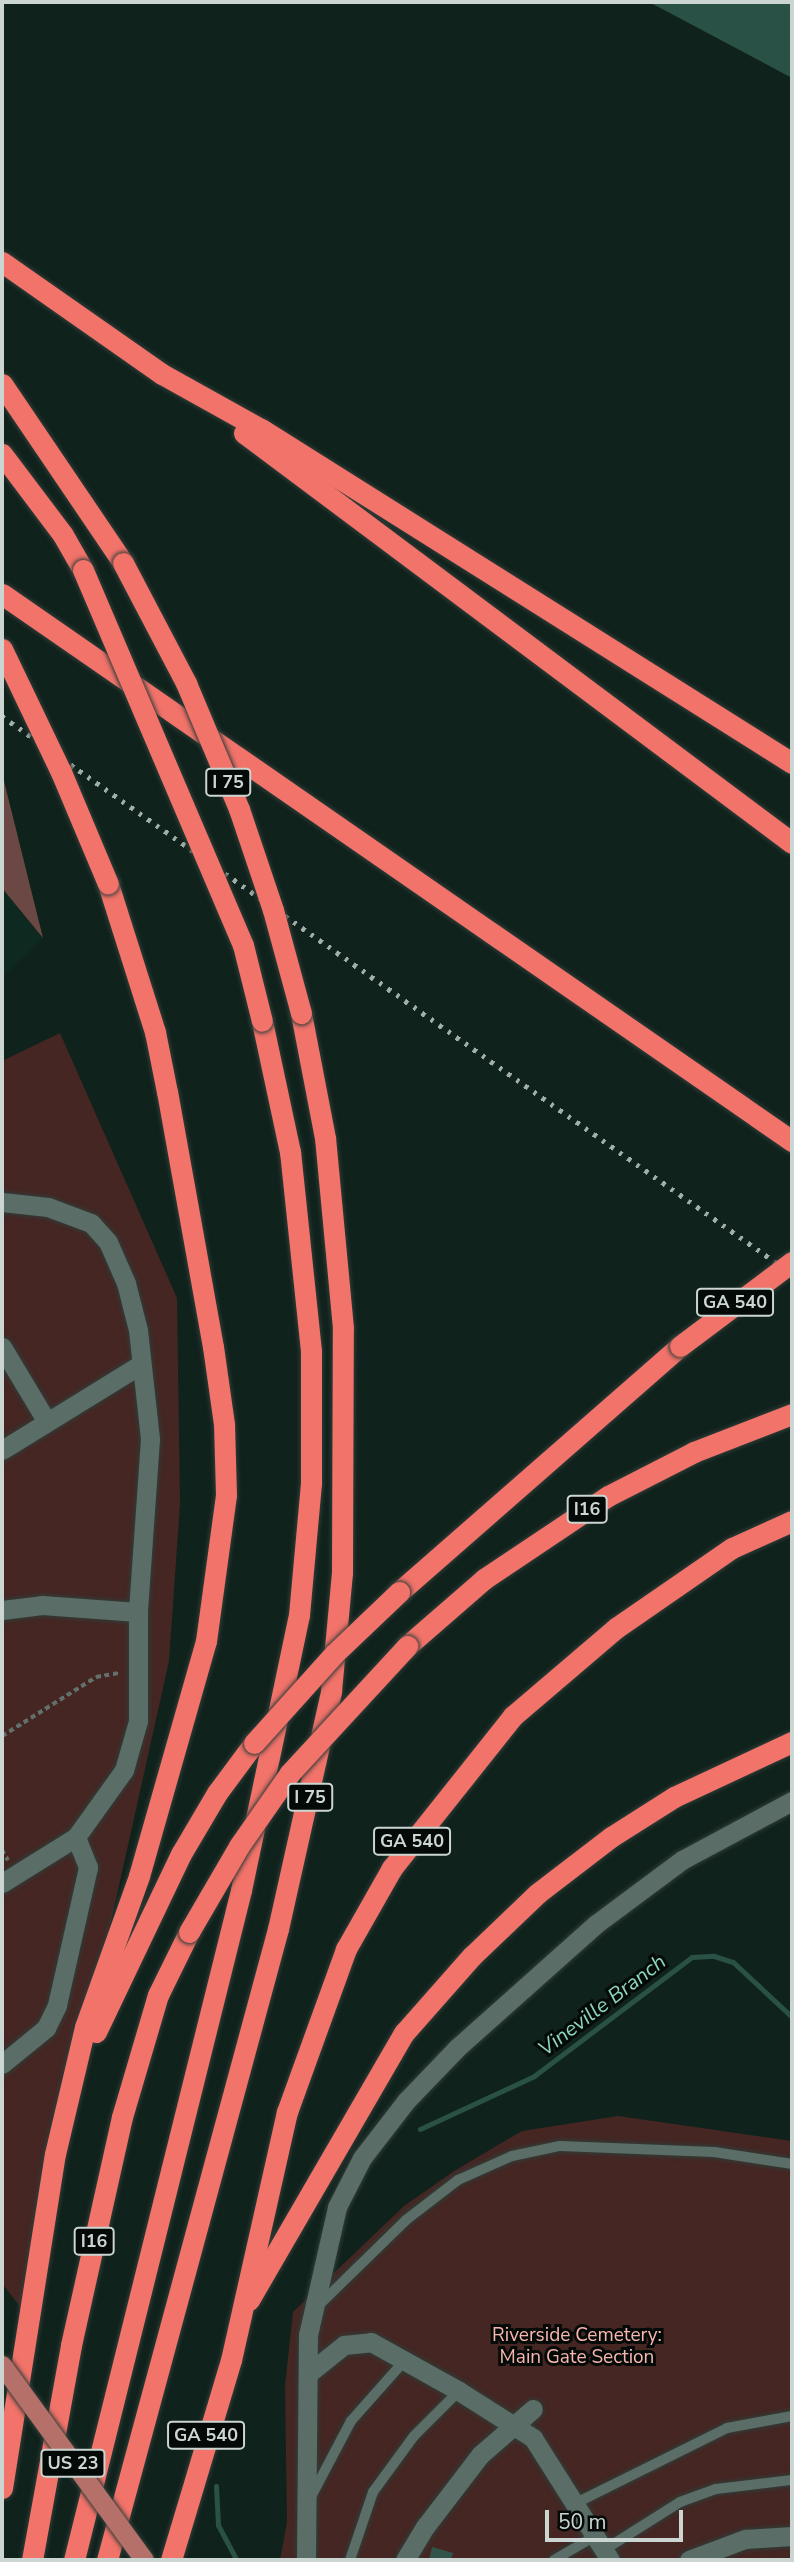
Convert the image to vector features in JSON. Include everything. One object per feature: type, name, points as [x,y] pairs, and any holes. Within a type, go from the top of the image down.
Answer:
[{"type":"highway","points":[[2,262],[390,537],[792,843]]},
{"type":"highway","points":[[162,374],[319,464],[792,763]]},
{"type":"highway","name":"I 75","points":[[2,384],[123,563],[186,683],[239,809],[274,910],[301,1013],[325,1138],[343,1328],[342,1573],[331,1691],[278,1929],[107,2560]]},
{"type":"highway","name":"I 75","points":[[2,454],[64,536],[83,570],[243,945],[292,1165],[310,1324],[311,1483],[299,1615],[238,1904],[74,2560]]},
{"type":"highway","points":[[2,594],[792,1141]]},
{"type":"highway","points":[[2,649],[61,772],[107,884],[155,1032],[213,1347],[224,1424],[226,1495],[206,1641],[139,1876],[85,2027],[79,2066]]},
{"type":"highway","name":"GA 540","points":[[2,2488],[55,2154],[79,2066],[181,1854],[217,1793],[254,1743],[334,1654],[399,1592],[680,1346],[792,1262]]},
{"type":"highway","name":"I16","points":[[32,2560],[71,2345],[122,2117],[158,1994],[239,1846],[290,1773],[407,1646],[494,1572],[597,1502],[694,1452],[792,1414]]},
{"type":"highway","name":"GA 540","points":[[172,2560],[242,2311],[287,2112],[345,1949],[392,1868],[446,1796],[523,1707],[616,1628],[732,1548],[792,1521]]},
{"type":"highway","points":[[242,2311],[404,2033],[472,1956],[538,1894],[611,1837],[674,1797],[792,1742]]},
{"type":"main road","name":"US 23","points":[[2,2365],[144,2560]]},
{"type":"street","points":[[2,1202],[48,1207],[91,1223],[108,1242],[126,1283],[141,1364],[150,1439],[138,1612],[138,1721],[124,1770],[76,1836],[2,1882]]},
{"type":"street","points":[[2,1347],[47,1422]]},
{"type":"street","points":[[2,1450],[141,1364]]},
{"type":"street","points":[[2,1610],[42,1605],[138,1612]]},
{"type":"street","points":[[306,2560],[312,2311],[337,2207],[362,2158],[406,2101],[539,1973],[644,1887],[723,1835],[792,1801]]},
{"type":"street","points":[[2,2064],[46,2028],[57,2005],[88,1867],[76,1836]]},
{"type":"street","points":[[309,2373],[322,2358],[354,2343],[371,2342],[406,2359],[533,2438],[603,2549]]},
{"type":"street","points":[[405,2560],[472,2465],[533,2409]]},
{"type":"street","points":[[690,2560],[745,2539],[792,2536]]},
{"type":"lane","points":[[312,2311],[416,2212],[458,2180],[512,2156],[560,2146],[714,2152],[792,2164]]},
{"type":"lane","points":[[306,2508],[351,2421],[406,2359]]},
{"type":"lane","points":[[349,2560],[373,2492],[414,2436],[459,2391]]},
{"type":"lane","points":[[576,2503],[727,2428],[792,2416]]},
{"type":"lane","points":[[554,2560],[603,2549],[680,2502],[716,2488],[792,2480]]},
{"type":"path","points":[[2,1736],[96,1676],[138,1676]]},
{"type":"shaded area","points":[[649,2],[792,2],[792,78]]},
{"type":"shaded area","points":[[2,773],[43,938],[2,888]]},
{"type":"shaded area","points":[[2,888],[43,938],[2,978]]},
{"type":"green space","points":[[60,1033],[177,1298],[180,1504],[169,1661],[24,2312],[2,2283],[2,1061]]},
{"type":"green space","name":"Riverside Cemetery: Main Gate Section","points":[[618,2116],[792,2141],[792,2560],[280,2560],[287,2522],[285,2386],[293,2312],[404,2206],[454,2171],[522,2131]]},
{"type":"building","points":[[432,2547],[453,2553],[451,2560],[429,2560]]},
{"type":"waterway","name":"Vineville Branch","points":[[420,2129],[534,2076],[692,1957],[714,1956],[733,1962],[792,2017]]},
{"type":"waterway","points":[[216,2486],[218,2525],[237,2560]]},
{"type":"railway","points":[[2,716],[792,1274]]}]
